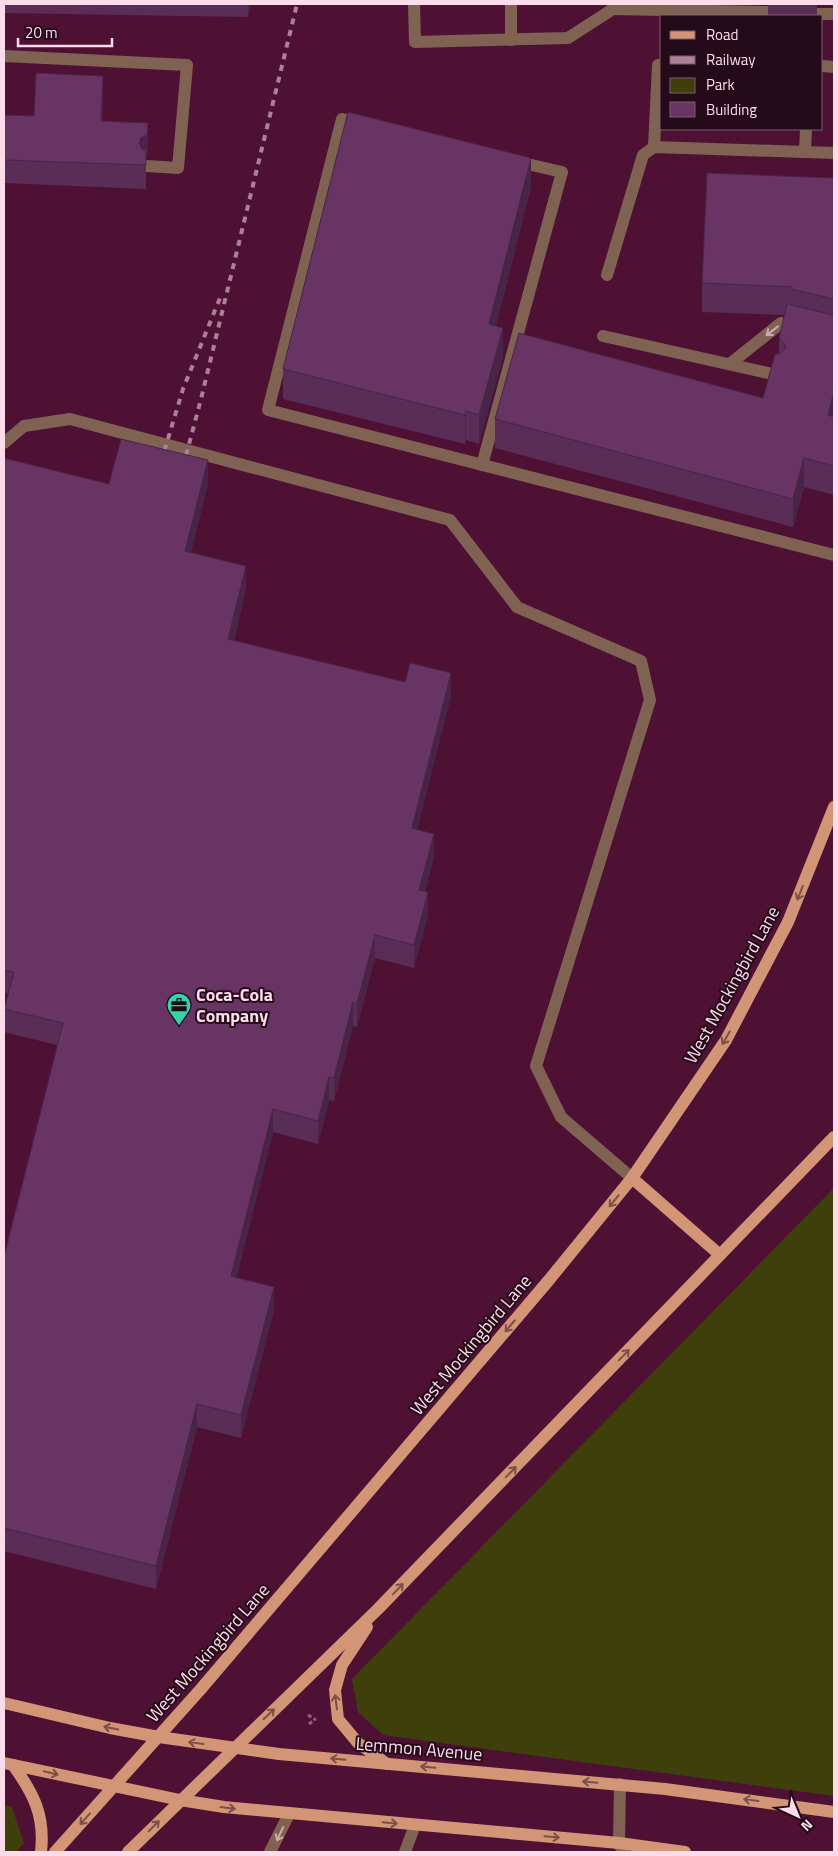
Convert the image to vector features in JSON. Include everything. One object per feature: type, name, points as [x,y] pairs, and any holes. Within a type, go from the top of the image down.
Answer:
[{"type":"main road","name":"West Mockingbird Lane","points":[[55,1852],[200,1690],[549,1280],[632,1178],[726,1040],[788,922],[834,807]]},
{"type":"main road","points":[[128,1852],[378,1609],[834,1137]]},
{"type":"main road","points":[[632,1178],[720,1255]]},
{"type":"main road","points":[[378,1609],[342,1665],[335,1690],[338,1719],[358,1743],[387,1764]]},
{"type":"main road","name":"Lemmon Avenue","points":[[4,1704],[158,1737],[279,1754],[665,1788],[834,1812]]},
{"type":"main road","points":[[8,1764],[180,1800],[224,1807],[415,1825],[621,1848],[685,1852]]},
{"type":"main road","points":[[8,1764],[28,1785],[38,1809],[43,1835],[41,1852]]},
{"type":"street","points":[[414,4],[415,42],[568,38],[613,7],[688,13],[768,12]]},
{"type":"street","points":[[511,4],[512,40]]},
{"type":"street","points":[[817,14],[834,14]]},
{"type":"street","points":[[4,56],[187,65],[178,168],[147,166]]},
{"type":"street","points":[[654,147],[660,65]]},
{"type":"street","points":[[371,126],[342,118],[268,410],[834,556]]},
{"type":"street","points":[[805,152],[806,130]]},
{"type":"street","points":[[607,275],[643,155],[654,147],[834,153]]},
{"type":"street","points":[[482,465],[562,172],[505,158]]},
{"type":"street","points":[[731,363],[781,323],[808,330]]},
{"type":"street","points":[[603,336],[731,363],[777,375]]},
{"type":"street","points":[[4,443],[24,426],[70,419],[450,520],[517,607],[641,662],[650,700],[536,1066],[561,1117],[632,1178]]},
{"type":"street","points":[[620,1784],[621,1848]]},
{"type":"street","points":[[270,1852],[289,1814]]},
{"type":"street","points":[[405,1852],[415,1825]]},
{"type":"path","points":[[309,1724],[314,1720]]},
{"type":"green space","points":[[834,1188],[834,1796],[383,1735],[358,1712],[352,1679]]},
{"type":"green space","points":[[4,1805],[12,1807],[24,1843],[16,1852],[4,1852]]},
{"type":"building","points":[[36,73],[103,76],[101,121],[148,123],[147,135],[141,138],[139,143],[142,149],[146,151],[146,165],[4,160],[4,115],[34,116]]},
{"type":"building","points":[[348,112],[531,158],[489,324],[503,328],[479,415],[466,411],[465,415],[283,369]]},
{"type":"building","points":[[707,173],[834,178],[834,299],[791,289],[792,287],[702,283]]},
{"type":"building","points":[[787,304],[834,315],[834,391],[828,415],[834,417],[834,466],[804,458],[793,499],[495,419],[519,333],[763,398],[775,354],[780,354],[785,349],[785,344],[779,338]]},
{"type":"building","name":"Coca-Cola Company","points":[[121,439],[208,460],[185,551],[246,566],[228,639],[405,682],[410,663],[451,673],[412,828],[434,834],[419,890],[428,892],[414,945],[375,935],[357,1003],[353,1002],[334,1078],[329,1077],[318,1121],[273,1109],[231,1276],[274,1287],[241,1415],[197,1404],[156,1566],[4,1528],[4,1257],[63,1023],[4,1009],[14,972],[4,970],[4,458],[109,484]]},
{"type":"railway","points":[[183,467],[297,4]]},
{"type":"railway","points":[[161,462],[183,389],[220,298]]},
{"type":"place","name":"Coca-Cola Company","points":[[179,1026]]}]
